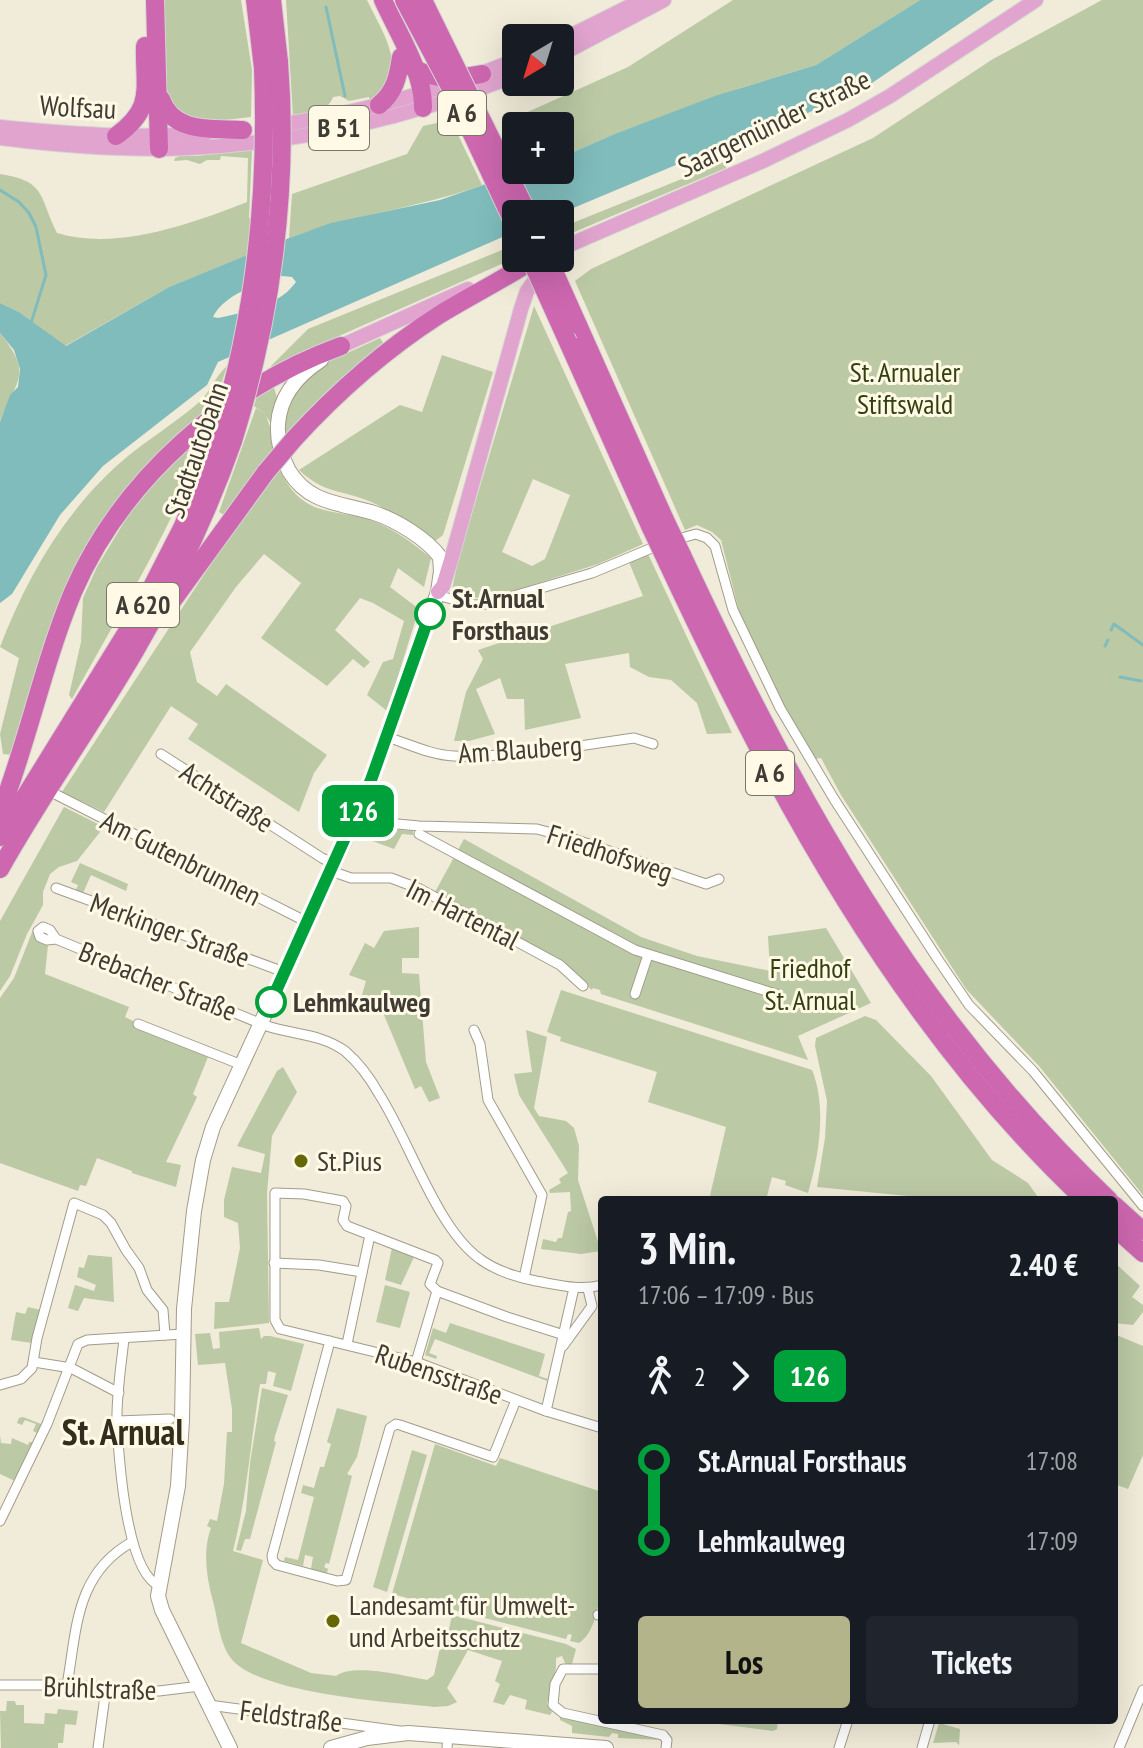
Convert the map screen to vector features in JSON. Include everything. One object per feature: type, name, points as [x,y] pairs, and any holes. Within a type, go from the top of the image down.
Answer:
[{"type":"highway","points":[[116,136],[134,122],[143,106],[146,0]]},
{"type":"highway","points":[[155,0],[159,92],[156,142]]},
{"type":"highway","name":"Stadtautobahn","points":[[54,765],[183,526],[225,439],[258,347],[272,271],[282,154],[271,65],[255,0]]},
{"type":"highway","name":"Stadtautobahn","points":[[271,65],[272,0]]},
{"type":"highway","points":[[375,0],[407,62],[429,76],[449,80],[482,74]]},
{"type":"highway","points":[[383,0],[421,99]]},
{"type":"highway","name":"A 6","points":[[404,0],[448,83],[503,200]]},
{"type":"highway","name":"A 6","points":[[423,0],[521,200]]},
{"type":"highway","points":[[146,22],[156,142]]},
{"type":"highway","points":[[379,105],[390,94],[407,62]]},
{"type":"highway","points":[[159,92],[164,107],[179,123],[243,130]]},
{"type":"highway","points":[[136,650],[266,472],[346,386],[388,351],[441,314],[514,272]]},
{"type":"highway","name":"A 6","points":[[543,272],[568,342],[674,559],[725,686],[778,788],[843,897],[900,969],[996,1106],[1081,1196]]},
{"type":"highway","name":"A 6","points":[[546,272],[578,325],[658,524]]},
{"type":"highway","points":[[0,813],[23,799],[21,749],[73,592],[101,541],[131,497],[174,450],[216,415],[272,379],[341,346]]},
{"type":"highway","name":"Stadtautobahn","points":[[0,837],[23,799],[54,765],[136,650],[187,554],[220,478],[225,439]]},
{"type":"highway","name":"Stadtautobahn","points":[[0,869],[23,799]]},
{"type":"highway","name":"A 6","points":[[914,989],[952,1027],[1026,1115],[1105,1196]]},
{"type":"highway","points":[[1118,1209],[1143,1231]]},
{"type":"highway","points":[[1118,1231],[1143,1253]]},
{"type":"main road","points":[[574,34],[642,0]]},
{"type":"main road","points":[[574,48],[664,0]]},
{"type":"main road","name":"Saargemünder Straße","points":[[574,245],[848,120],[1036,0]]},
{"type":"main road","name":"B 51","points":[[156,142],[265,141],[361,124],[502,66]]},
{"type":"main road","name":"B 51","points":[[156,142],[340,115],[502,79]]},
{"type":"main road","name":"Wolfsau","points":[[0,127],[156,142]]},
{"type":"main road","name":"Wolfsau","points":[[0,138],[99,147],[156,142]]},
{"type":"main road","points":[[341,346],[507,272]]},
{"type":"main road","points":[[437,594],[446,577],[521,309],[542,272]]},
{"type":"street","points":[[230,1748],[159,1602],[180,1463],[183,1334],[199,1177],[213,1127],[333,868],[387,737],[437,594],[441,564],[435,551],[378,514],[312,496],[298,485],[282,457],[278,419],[287,392],[301,375],[341,346]]},
{"type":"street","points":[[435,551],[446,546],[458,532]]},
{"type":"street","points":[[437,594],[475,605],[496,602],[592,573],[632,554],[696,534],[707,538],[715,546],[740,627],[790,726],[937,958],[969,1005],[1042,1082],[1143,1206]]},
{"type":"street","name":"Am Blauberg","points":[[387,737],[453,756],[634,738],[653,744]]},
{"type":"street","name":"Achtstraße","points":[[161,754],[333,868]]},
{"type":"street","name":"Am Gutenbrunnen","points":[[55,794],[307,922]]},
{"type":"street","name":"Friedhofsweg","points":[[356,815],[376,822],[419,826],[537,829],[706,884],[719,879]]},
{"type":"street","points":[[419,834],[648,955],[779,995]]},
{"type":"street","name":"Im Hartental","points":[[333,868],[351,878],[391,878],[420,889],[560,965],[583,986]]},
{"type":"street","name":"Merkinger Straße","points":[[56,888],[284,972]]},
{"type":"street","name":"Brebacher Straße","points":[[56,939],[261,1023]]},
{"type":"street","points":[[635,994],[648,955]]},
{"type":"street","points":[[261,1023],[313,1035],[352,1058],[388,1107],[453,1233],[468,1250],[489,1265],[524,1278],[574,1288],[598,1286]]},
{"type":"street","points":[[138,1024],[242,1065]]},
{"type":"street","points":[[474,1030],[480,1044],[488,1100],[542,1195],[524,1278]]},
{"type":"street","points":[[362,1272],[308,1263],[274,1263],[273,1197],[279,1192],[343,1201],[344,1224],[435,1260],[438,1263],[430,1284],[437,1291],[564,1335]]},
{"type":"street","points":[[0,1385],[25,1377],[34,1362],[37,1338],[74,1203],[103,1215],[111,1223],[139,1268],[147,1290],[163,1310],[165,1335]]},
{"type":"street","points":[[347,1344],[370,1235]]},
{"type":"street","name":"Rubensstraße","points":[[274,1263],[276,1325],[280,1329],[416,1362],[546,1411],[598,1427]]},
{"type":"street","points":[[546,1411],[574,1288]]},
{"type":"street","points":[[561,1348],[592,1306],[588,1289]]},
{"type":"street","points":[[416,1362],[437,1291]]},
{"type":"street","points":[[0,1521],[82,1341],[183,1334]]},
{"type":"street","points":[[124,1339],[117,1421],[128,1527],[144,1574],[160,1586]]},
{"type":"street","points":[[330,1341],[272,1556],[277,1565],[337,1581],[346,1580],[390,1428],[396,1424],[493,1457],[516,1400]]},
{"type":"street","points":[[34,1362],[71,1368],[119,1393]]},
{"type":"street","points":[[117,1421],[170,1419]]},
{"type":"street","points":[[67,1685],[76,1617],[87,1588],[115,1554],[132,1542]]},
{"type":"street","points":[[598,1669],[562,1665],[552,1698],[558,1710],[598,1720]]},
{"type":"street","name":"Brühlstraße","points":[[0,1685],[67,1685],[155,1691],[200,1686]]},
{"type":"street","points":[[98,1748],[106,1688]]},
{"type":"street","points":[[1119,1748],[1143,1690]]},
{"type":"street","name":"Feldstraße","points":[[209,1705],[327,1722],[359,1732]]},
{"type":"street","points":[[617,1724],[663,1735],[667,1740],[666,1748]]},
{"type":"street","points":[[839,1748],[847,1724]]},
{"type":"street","points":[[922,1748],[929,1725]]},
{"type":"street","points":[[928,1748],[929,1725]]},
{"type":"street","points":[[331,1748],[359,1732],[408,1733],[448,1742],[606,1748]]},
{"type":"green space","points":[[160,0],[241,0],[252,70],[251,117],[197,123],[167,103]]},
{"type":"green space","points":[[286,0],[367,0],[390,50],[393,83],[370,103],[369,97],[349,101],[340,96],[333,97],[322,110],[293,116]]},
{"type":"green space","points":[[733,0],[920,0],[816,65],[741,88],[574,152],[574,112],[528,112],[563,96],[574,96],[574,91],[628,67]]},
{"type":"green space","name":"St. Arnualer Stiftswald","points":[[1102,0],[1143,0],[1143,1195],[1039,1066],[966,989],[841,795],[821,758],[814,759],[781,702],[742,623],[721,540],[697,525],[685,530],[575,281],[591,269],[873,138],[993,59]]},
{"type":"green space","points":[[451,120],[482,185],[289,238],[292,194],[407,154],[423,126]]},
{"type":"green space","points":[[252,150],[248,255],[169,287],[65,346],[19,312],[0,303],[0,174],[34,186],[57,233],[80,238],[129,237],[202,219],[247,202],[248,158],[221,156],[220,160],[207,160],[200,164],[187,160],[174,161],[190,152],[191,156],[196,156]]},
{"type":"green space","points":[[724,162],[726,168],[574,232],[574,222]]},
{"type":"green space","points":[[502,250],[502,264],[339,336],[273,370],[271,366],[308,329]]},
{"type":"green space","points":[[534,306],[643,544],[598,564],[488,599],[451,595],[458,560]],"holes":[[[533,479],[570,495],[545,559],[532,566],[502,552]]]},
{"type":"green space","points":[[0,333],[17,359],[19,378],[0,422]]},
{"type":"green space","points":[[380,338],[386,347],[282,444],[280,437],[290,396],[319,366]]},
{"type":"green space","points":[[442,355],[493,372],[443,535],[435,541],[378,505],[325,487],[299,470],[400,405],[422,412]]},
{"type":"green space","points":[[227,366],[213,410],[103,526],[13,755],[3,754],[0,734],[19,658],[0,647],[37,568],[69,519],[106,476],[201,400]]},
{"type":"green space","points":[[273,384],[277,398],[272,425],[266,416],[273,457],[226,516],[219,512],[256,408],[267,415],[254,406],[258,393]]},
{"type":"green space","points":[[207,432],[162,535],[72,699],[69,695],[81,642],[83,598],[97,567],[129,514],[168,466]]},
{"type":"green space","points":[[279,469],[288,485],[308,504],[381,524],[431,558],[424,587],[398,568],[390,587],[419,609],[387,711],[367,695],[383,662],[393,659],[404,621],[360,598],[335,630],[370,662],[364,668],[353,659],[327,686],[261,638],[301,583],[264,554],[236,587],[190,652],[197,682],[217,696],[226,684],[327,755],[314,773],[299,812],[188,739],[198,724],[171,706],[104,812],[62,792],[239,521]]},
{"type":"green space","points":[[648,554],[732,733],[707,734],[697,703],[671,680],[649,677],[630,667],[629,653],[565,664],[581,718],[525,730],[524,699],[507,699],[500,678],[476,689],[495,734],[469,741],[454,741],[466,692],[483,659],[478,650],[643,596],[629,562]]},
{"type":"green space","points":[[64,807],[104,827],[77,861],[59,867],[50,874],[43,892],[43,905],[0,991],[0,921]]},
{"type":"green space","points":[[362,827],[413,831],[413,835],[402,834],[394,849],[359,836]]},
{"type":"green space","name":"Friedhof St. Arnual","points":[[464,839],[641,937],[697,956],[770,971],[768,936],[826,928],[871,1003],[798,1036],[808,1060],[601,994],[600,990],[592,990],[561,963],[435,892]]},
{"type":"green space","points":[[80,863],[128,884],[126,891],[91,875],[83,893],[76,890],[78,885],[71,882]]},
{"type":"green space","points":[[419,927],[419,958],[402,958],[402,973],[419,974],[426,1062],[440,1098],[429,1102],[421,1086],[415,1089],[379,1003],[362,995],[366,981],[349,975],[365,943],[374,948],[384,931]]},
{"type":"green space","points":[[33,930],[37,939],[48,945],[45,974],[129,1007],[125,1017],[135,1022],[134,1028],[208,1057],[193,1094],[197,1097],[166,1162],[181,1165],[176,1187],[97,1158],[86,1186],[80,1185],[78,1191],[0,1163],[0,998],[14,978]]},
{"type":"green space","points":[[561,990],[812,1070],[817,1084],[820,1132],[808,1193],[772,1177],[767,1196],[710,1196],[726,1127],[648,1102],[657,1072],[560,1041],[561,1037],[547,1032]]},
{"type":"green space","points":[[865,1016],[876,1020],[931,1076],[992,1160],[1028,1183],[1037,1196],[908,1196],[817,1187],[827,1101],[816,1038]]},
{"type":"green space","points":[[526,1030],[547,1037],[534,1108],[539,1116],[566,1121],[574,1128],[579,1146],[578,1180],[598,1242],[598,1251],[581,1254],[541,1249],[543,1239],[556,1242],[562,1238],[568,1212],[571,1211],[570,1192],[550,1193],[549,1190],[561,1183],[559,1179],[568,1173],[519,1095],[514,1074],[532,1072]]},
{"type":"green space","points":[[283,1067],[297,1092],[272,1136],[267,1193],[269,1323],[214,1329],[215,1302],[229,1302],[240,1248],[238,1223],[224,1217],[224,1200],[232,1167],[261,1173],[265,1154],[237,1146],[277,1071]]},
{"type":"green space","points":[[392,1248],[414,1257],[401,1285],[385,1280]]},
{"type":"green space","points":[[88,1255],[112,1257],[114,1302],[84,1298],[78,1311],[68,1308],[75,1285],[94,1291],[96,1285],[77,1277],[79,1267],[84,1268]]},
{"type":"green space","points":[[1118,1266],[1140,1286],[1132,1297],[1143,1305],[1143,1312],[1133,1325],[1118,1323]]},
{"type":"green space","points":[[385,1285],[410,1292],[400,1328],[376,1322]]},
{"type":"green space","points":[[28,1307],[41,1310],[32,1343],[11,1340],[16,1312],[25,1314]]},
{"type":"green space","points":[[450,1323],[545,1354],[539,1376],[547,1381],[435,1339],[429,1353],[437,1356],[436,1359],[425,1355],[433,1328],[446,1333]]},
{"type":"green space","points":[[259,1328],[261,1339],[270,1336],[304,1344],[291,1391],[273,1386],[276,1373],[268,1371],[266,1384],[260,1384],[233,1551],[263,1560],[241,1643],[311,1673],[336,1676],[366,1670],[427,1680],[434,1675],[440,1648],[446,1644],[452,1615],[576,1649],[572,1664],[566,1665],[562,1656],[556,1658],[555,1676],[547,1704],[552,1712],[550,1715],[525,1709],[527,1700],[510,1695],[504,1705],[493,1702],[500,1684],[495,1681],[502,1661],[468,1650],[447,1688],[457,1702],[434,1707],[357,1699],[294,1688],[244,1670],[230,1657],[220,1632],[209,1586],[206,1556],[211,1528],[207,1526],[210,1519],[217,1521],[224,1484],[227,1432],[232,1432],[232,1409],[225,1363],[198,1365],[195,1334],[210,1333],[213,1349],[220,1348],[219,1332]]},
{"type":"green space","points":[[1118,1336],[1143,1346],[1143,1455],[1128,1489],[1118,1485]]},
{"type":"green space","points":[[262,1388],[288,1395],[250,1539],[245,1539],[241,1551],[236,1550],[246,1511]]},
{"type":"green space","points":[[337,1408],[367,1416],[357,1457],[347,1474],[352,1476],[329,1564],[326,1563],[324,1567],[328,1569],[327,1573],[311,1569],[313,1557],[305,1555],[303,1566],[284,1561],[285,1557],[298,1560],[314,1497],[301,1493],[303,1485],[314,1488],[320,1467],[324,1467],[331,1444],[327,1442]]},
{"type":"green space","points":[[23,1417],[41,1424],[37,1433],[33,1431],[36,1424],[25,1420],[22,1425],[17,1423]]},
{"type":"green space","points":[[0,1435],[1,1443],[11,1444],[12,1438],[28,1445],[33,1442],[15,1481],[0,1474]]},
{"type":"green space","points":[[435,1444],[496,1466],[500,1458],[598,1491],[598,1606],[589,1632],[579,1643],[570,1641],[572,1635],[568,1634],[566,1639],[392,1594]]},
{"type":"green space","points":[[412,1450],[427,1455],[387,1592],[373,1587]]},
{"type":"green space","points":[[7,1701],[24,1705],[24,1723],[44,1724],[45,1713],[57,1714],[58,1709],[78,1711],[76,1725],[65,1724],[63,1743],[58,1743],[58,1748],[1,1748],[0,1711],[6,1711]]},
{"type":"green space","points":[[560,1714],[661,1740],[618,1738],[618,1734],[612,1733],[609,1737],[572,1733],[572,1726],[560,1720]]},
{"type":"green space","points":[[719,1724],[778,1724],[773,1731]]},
{"type":"green space","points":[[939,1724],[960,1729],[959,1745],[956,1742],[933,1743]]},
{"type":"water","points":[[920,0],[994,0],[872,83],[780,126],[733,141],[574,208],[574,200],[502,200],[502,237],[218,362],[207,385],[103,466],[60,515],[12,594],[0,603],[0,422],[10,395],[18,387],[20,369],[14,350],[0,333],[0,303],[19,312],[66,346],[169,287],[331,223],[440,200],[502,178],[502,184],[574,184],[574,152],[715,96],[816,65]],"holes":[[[282,276],[292,277],[296,282],[271,303],[213,317],[225,302],[243,290]]]},
{"type":"waterway","points":[[326,7],[345,96]]},
{"type":"waterway","points":[[0,190],[19,202],[36,227],[46,275],[31,323]]},
{"type":"waterway","points":[[1111,630],[1114,624],[1143,645]]},
{"type":"waterway","points":[[1105,646],[1108,640]]},
{"type":"waterway","points":[[1120,677],[1141,681]]},
{"type":"bus line","name":"126","points":[[271,1002],[359,810],[430,614]]},
{"type":"place","name":"St.Arnual Forsthaus","points":[[430,614]]},
{"type":"place","name":"Lehmkaulweg","points":[[271,1002]]},
{"type":"place","name":"St.Pius","points":[[301,1161]]},
{"type":"place","name":"Landesamt für Umwelt- und Arbeitsschutz","points":[[333,1621]]},
{"type":"district","name":"St. Arnual","points":[[123,1432]]}]
